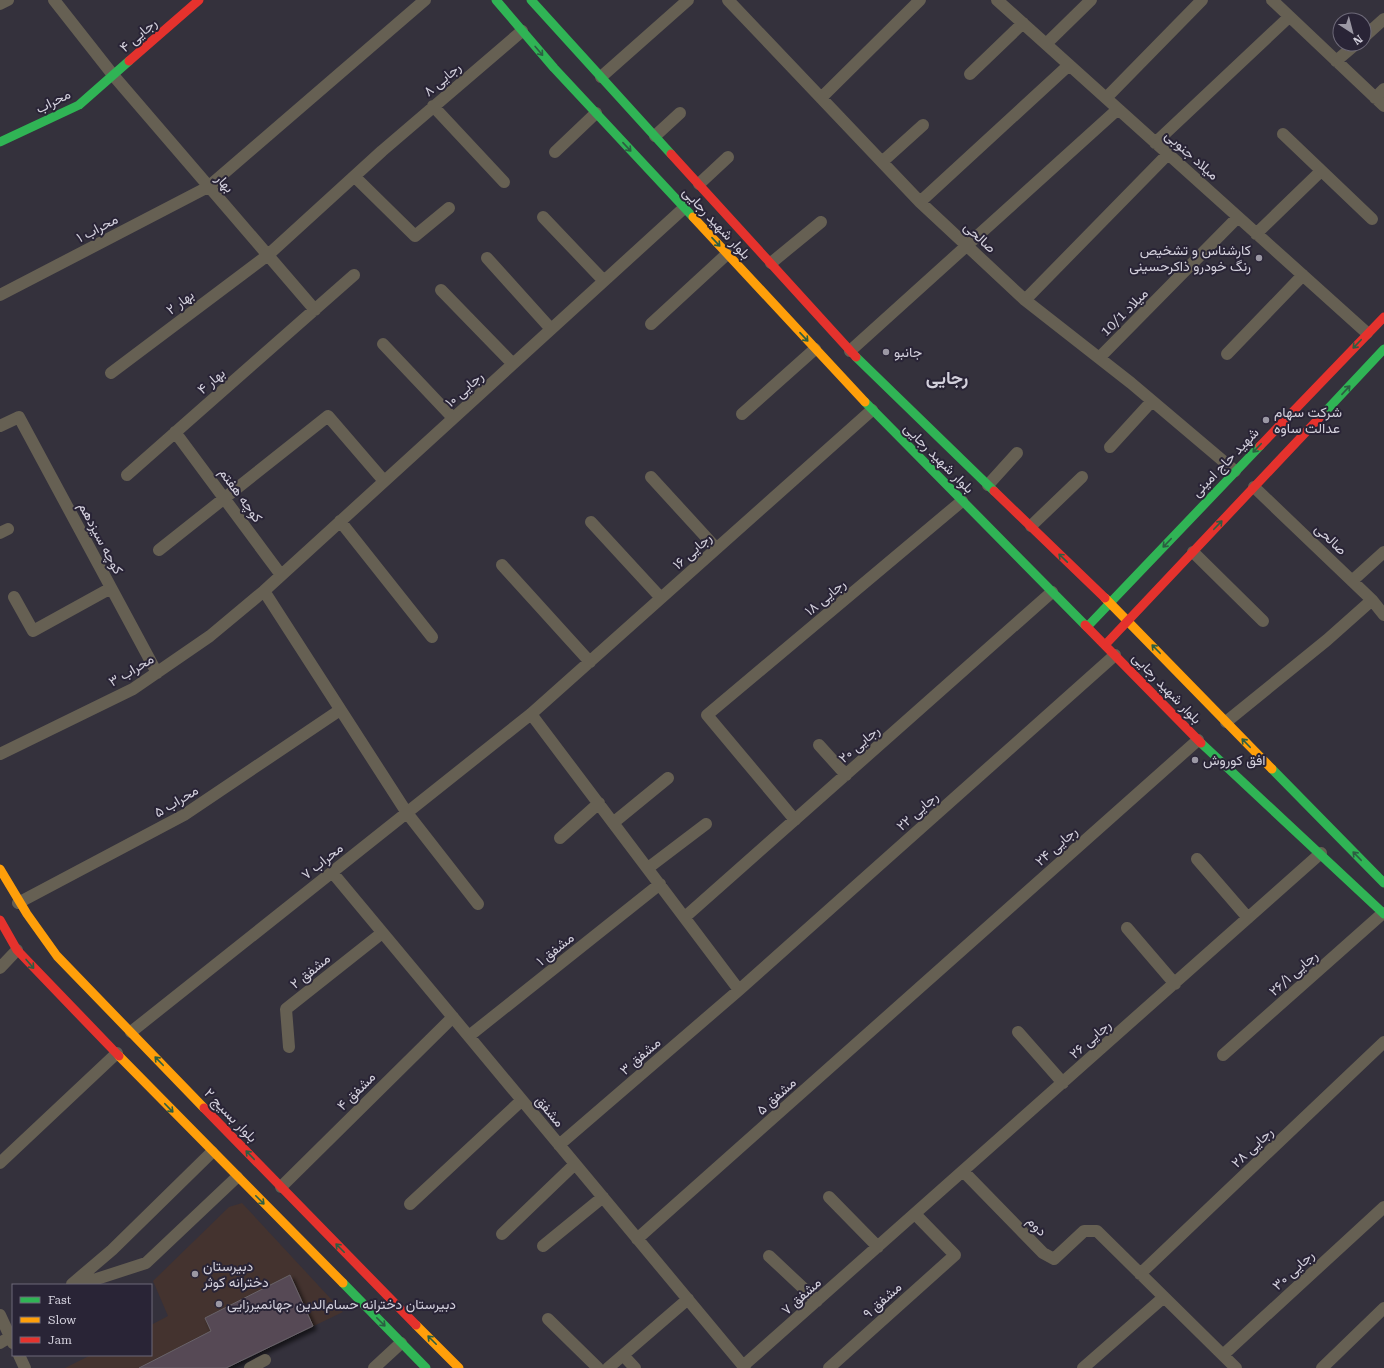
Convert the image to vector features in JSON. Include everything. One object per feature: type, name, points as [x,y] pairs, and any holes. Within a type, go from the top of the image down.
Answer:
[{"type":"main road","name":"رجایی ۴","points":[[113,75],[199,0]]},
{"type":"main road","name":"بلوار شهید رجایی","points":[[496,0],[596,113],[872,410],[1198,740],[1321,853],[1383,914]]},
{"type":"main road","name":"بلوار شهید رجایی","points":[[531,0],[850,351],[1128,621],[1384,883]]},
{"type":"main road","name":"محراب","points":[[0,142],[79,106],[113,75]]},
{"type":"main road","name":"شهید حاج امینی","points":[[1087,627],[1367,333],[1384,317]]},
{"type":"main road","points":[[1105,645],[1384,349]]},
{"type":"main road","points":[[1140,572],[1139,579],[1143,586],[1150,590],[1158,589]]},
{"type":"main road","name":"بلوار بسیج ۲","points":[[0,869],[36,936],[281,1188],[459,1368]]},
{"type":"main road","points":[[0,920],[20,948],[117,1053],[212,1152],[426,1368]]},
{"type":"street","points":[[0,4],[8,0]]},
{"type":"street","name":"بهار","points":[[54,0],[113,75],[315,310]]},
{"type":"street","name":"محراب ۱","points":[[0,295],[208,186],[425,0]]},
{"type":"street","points":[[601,77],[688,0]]},
{"type":"street","name":"صالحی","points":[[728,0],[920,202],[1025,300],[1152,401],[1235,471]]},
{"type":"street","points":[[821,98],[920,0]]},
{"type":"street","name":"میلاد جنوبی","points":[[997,0],[1367,333]]},
{"type":"street","points":[[1046,44],[1091,0]]},
{"type":"street","points":[[1106,98],[1167,34],[1202,0]]},
{"type":"street","points":[[1276,1],[1289,17],[1384,106]]},
{"type":"street","points":[[1155,142],[1289,17]]},
{"type":"street","points":[[1372,30],[1384,19]]},
{"type":"street","points":[[970,74],[1023,23]]},
{"type":"street","name":"رجایی ۸","points":[[355,177],[433,106],[522,31]]},
{"type":"street","points":[[1336,61],[1347,52]]},
{"type":"street","points":[[920,202],[996,135],[1070,65]]},
{"type":"street","points":[[1375,98],[1384,89]]},
{"type":"street","points":[[433,106],[504,182]]},
{"type":"street","points":[[850,351],[1118,109]]},
{"type":"street","points":[[555,152],[596,113]]},
{"type":"street","points":[[655,136],[680,113]]},
{"type":"street","points":[[882,162],[923,125]]},
{"type":"street","points":[[1284,134],[1321,171],[1372,218]]},
{"type":"street","points":[[1025,300],[1168,154]]},
{"type":"street","points":[[699,184],[728,157]]},
{"type":"street","points":[[1256,234],[1321,171]]},
{"type":"street","points":[[355,177],[415,236],[449,208]]},
{"type":"street","name":"بهار ۲","points":[[111,373],[268,255],[355,177]]},
{"type":"street","name":"رجایی ۱۰","points":[[264,591],[684,208]]},
{"type":"street","points":[[543,217],[604,282]]},
{"type":"street","name":"میلاد 10/1","points":[[1099,358],[1238,217]]},
{"type":"street","points":[[771,263],[821,222]]},
{"type":"street","points":[[652,324],[727,254]]},
{"type":"street","points":[[487,258],[551,330]]},
{"type":"street","name":"بهار ۴","points":[[127,475],[354,275]]},
{"type":"street","points":[[1227,354],[1303,275]]},
{"type":"street","points":[[441,290],[513,364]]},
{"type":"street","points":[[383,344],[454,418]]},
{"type":"street","points":[[742,414],[815,349]]},
{"type":"street","points":[[1110,446],[1152,401]]},
{"type":"street","name":"رجایی ۱۶","points":[[531,714],[872,410]]},
{"type":"street","points":[[160,550],[328,416],[384,481]]},
{"type":"street","name":"کوچه سیزدهم","points":[[0,426],[19,417],[157,673]]},
{"type":"street","name":"کوچه هفتم","points":[[175,432],[281,575]]},
{"type":"street","points":[[988,485],[1017,454]]},
{"type":"street","points":[[651,476],[716,548]]},
{"type":"street","points":[[1031,526],[1082,477]]},
{"type":"street","name":"صالحی","points":[[1254,487],[1372,600],[1384,615]]},
{"type":"street","name":"رجایی ۱۸","points":[[794,820],[707,715],[962,501]]},
{"type":"street","points":[[340,521],[432,637]]},
{"type":"street","points":[[591,522],[661,598]]},
{"type":"street","points":[[1193,552],[1263,621]]},
{"type":"street","points":[[1352,581],[1384,552]]},
{"type":"street","points":[[502,565],[590,662]]},
{"type":"street","points":[[14,597],[33,631],[111,588]]},
{"type":"street","points":[[264,591],[407,813],[478,904]]},
{"type":"street","name":"محراب ۳","points":[[0,754],[133,689],[210,636],[264,591]]},
{"type":"street","name":"رجایی ۲۰","points":[[685,917],[1052,592]]},
{"type":"street","points":[[1226,722],[1327,640],[1372,600]]},
{"type":"street","name":"رجایی ۲۲","points":[[739,990],[1115,655]]},
{"type":"street","name":"محراب ۵","points":[[18,903],[184,815],[340,710]]},
{"type":"street","points":[[531,714],[739,990]]},
{"type":"street","name":"محراب ۷","points":[[131,1032],[531,714]]},
{"type":"street","name":"رجایی ۲۴","points":[[934,975],[1198,740]]},
{"type":"street","points":[[820,745],[846,775]]},
{"type":"street","points":[[613,823],[668,778]]},
{"type":"street","points":[[560,838],[599,803]]},
{"type":"street","points":[[648,868],[706,824]]},
{"type":"street","name":"رجایی ۲۶","points":[[878,1247],[1321,853]]},
{"type":"street","points":[[1197,859],[1248,918]]},
{"type":"street","name":"مشفق","points":[[332,872],[744,1367]]},
{"type":"street","name":"مشفق ۱","points":[[469,1036],[660,884]]},
{"type":"street","name":"رجایی ۲۶/۱","points":[[1223,1055],[1383,914]]},
{"type":"street","points":[[1127,928],[1175,984]]},
{"type":"street","name":"مشفق ۲","points":[[289,1047],[286,1009],[382,932]]},
{"type":"street","points":[[0,959],[20,948]]},
{"type":"street","points":[[0,968],[20,948]]},
{"type":"street","name":"مشفق ۵","points":[[637,1239],[934,975]]},
{"type":"street","name":"مشفق ۳","points":[[559,1145],[739,990]]},
{"type":"street","name":"مشفق ۴","points":[[281,1188],[453,1017]]},
{"type":"street","points":[[1018,1032],[1063,1083]]},
{"type":"street","name":"رجایی ۲۸","points":[[1140,1274],[1384,1042]]},
{"type":"street","points":[[0,1163],[117,1053]]},
{"type":"street","points":[[410,1204],[522,1100]]},
{"type":"street","points":[[72,1284],[112,1250],[212,1152]]},
{"type":"street","points":[[502,1234],[575,1164]]},
{"type":"street","name":"دوم","points":[[963,1171],[1042,1253],[1054,1259],[1084,1231],[1097,1231],[1140,1274]]},
{"type":"street","points":[[81,1284],[146,1262],[237,1177]]},
{"type":"street","points":[[543,1246],[603,1197]]},
{"type":"street","points":[[829,1197],[878,1247]]},
{"type":"street","name":"رجایی ۳۰","points":[[1223,1356],[1384,1208]]},
{"type":"street","name":"مشفق ۹","points":[[829,1368],[955,1255],[915,1214]]},
{"type":"street","name":"مشفق ۷","points":[[744,1367],[878,1247]]},
{"type":"street","points":[[770,1256],[817,1301]]},
{"type":"street","points":[[1140,1274],[1236,1368]]},
{"type":"street","points":[[1083,1368],[1164,1297]]},
{"type":"street","points":[[608,1368],[688,1299]]},
{"type":"street","points":[[1322,1368],[1384,1308]]},
{"type":"street","points":[[0,1315],[9,1339]]},
{"type":"street","points":[[548,1319],[598,1368]]},
{"type":"street","points":[[374,1368],[401,1342]]},
{"type":"street","points":[[623,1355],[635,1368]]},
{"type":"street","points":[[19,1356],[25,1368]]},
{"type":"street","points":[[250,1368],[265,1360]]},
{"type":"shaded area","points":[[242,1203],[343,1312],[226,1368],[65,1368],[89,1356],[152,1356],[152,1324],[168,1316],[153,1281],[229,1207]]},
{"type":"building","points":[[290,1275],[313,1326],[226,1368],[139,1368],[211,1331],[205,1318]]},
{"type":"traffic: fast","points":[[496,0],[554,68],[693,217]]},
{"type":"traffic: fast","points":[[531,0],[671,154]]},
{"type":"traffic: fast","points":[[0,142],[79,105],[129,61]]},
{"type":"traffic: fast","points":[[1323,414],[1384,349]]},
{"type":"traffic: fast","points":[[856,357],[994,491]]},
{"type":"traffic: fast","points":[[865,402],[1085,625]]},
{"type":"traffic: fast","points":[[1087,627],[1260,446]]},
{"type":"traffic: fast","points":[[1201,743],[1384,914]]},
{"type":"traffic: fast","points":[[1272,769],[1384,883]]},
{"type":"traffic: fast","points":[[343,1283],[426,1368]]},
{"type":"traffic: slow","points":[[693,217],[865,402]]},
{"type":"traffic: slow","points":[[1105,598],[1272,769]]},
{"type":"traffic: slow","points":[[0,869],[27,914],[57,956],[204,1108]]},
{"type":"traffic: slow","points":[[119,1056],[343,1283]]},
{"type":"traffic: slow","points":[[416,1325],[459,1368]]},
{"type":"traffic: jam","points":[[129,61],[199,0]]},
{"type":"traffic: jam","points":[[671,154],[856,357]]},
{"type":"traffic: jam","points":[[1260,446],[1384,317]]},
{"type":"traffic: jam","points":[[1105,645],[1323,414]]},
{"type":"traffic: jam","points":[[994,491],[1105,598]]},
{"type":"traffic: jam","points":[[1085,625],[1201,743]]},
{"type":"traffic: jam","points":[[0,920],[17,950],[119,1056]]},
{"type":"traffic: jam","points":[[204,1108],[416,1325]]},
{"type":"place","name":"کارشناس و تشخیص رنگ خودرو ذاکرحسینی","points":[[1259,258]]},
{"type":"place","name":"جانبو","points":[[886,352]]},
{"type":"place","name":"شرکت سهام عدالت ساوه","points":[[1266,420]]},
{"type":"place","name":"افق کوروش","points":[[1195,760]]},
{"type":"place","name":"دبیرستان دخترانه کوثر","points":[[195,1274]]},
{"type":"place","name":"دبیرستان دخترانه حسام‌الدین جهانمیرزایی","points":[[219,1304]]},
{"type":"district","name":"رجایی","points":[[947,377]]}]
